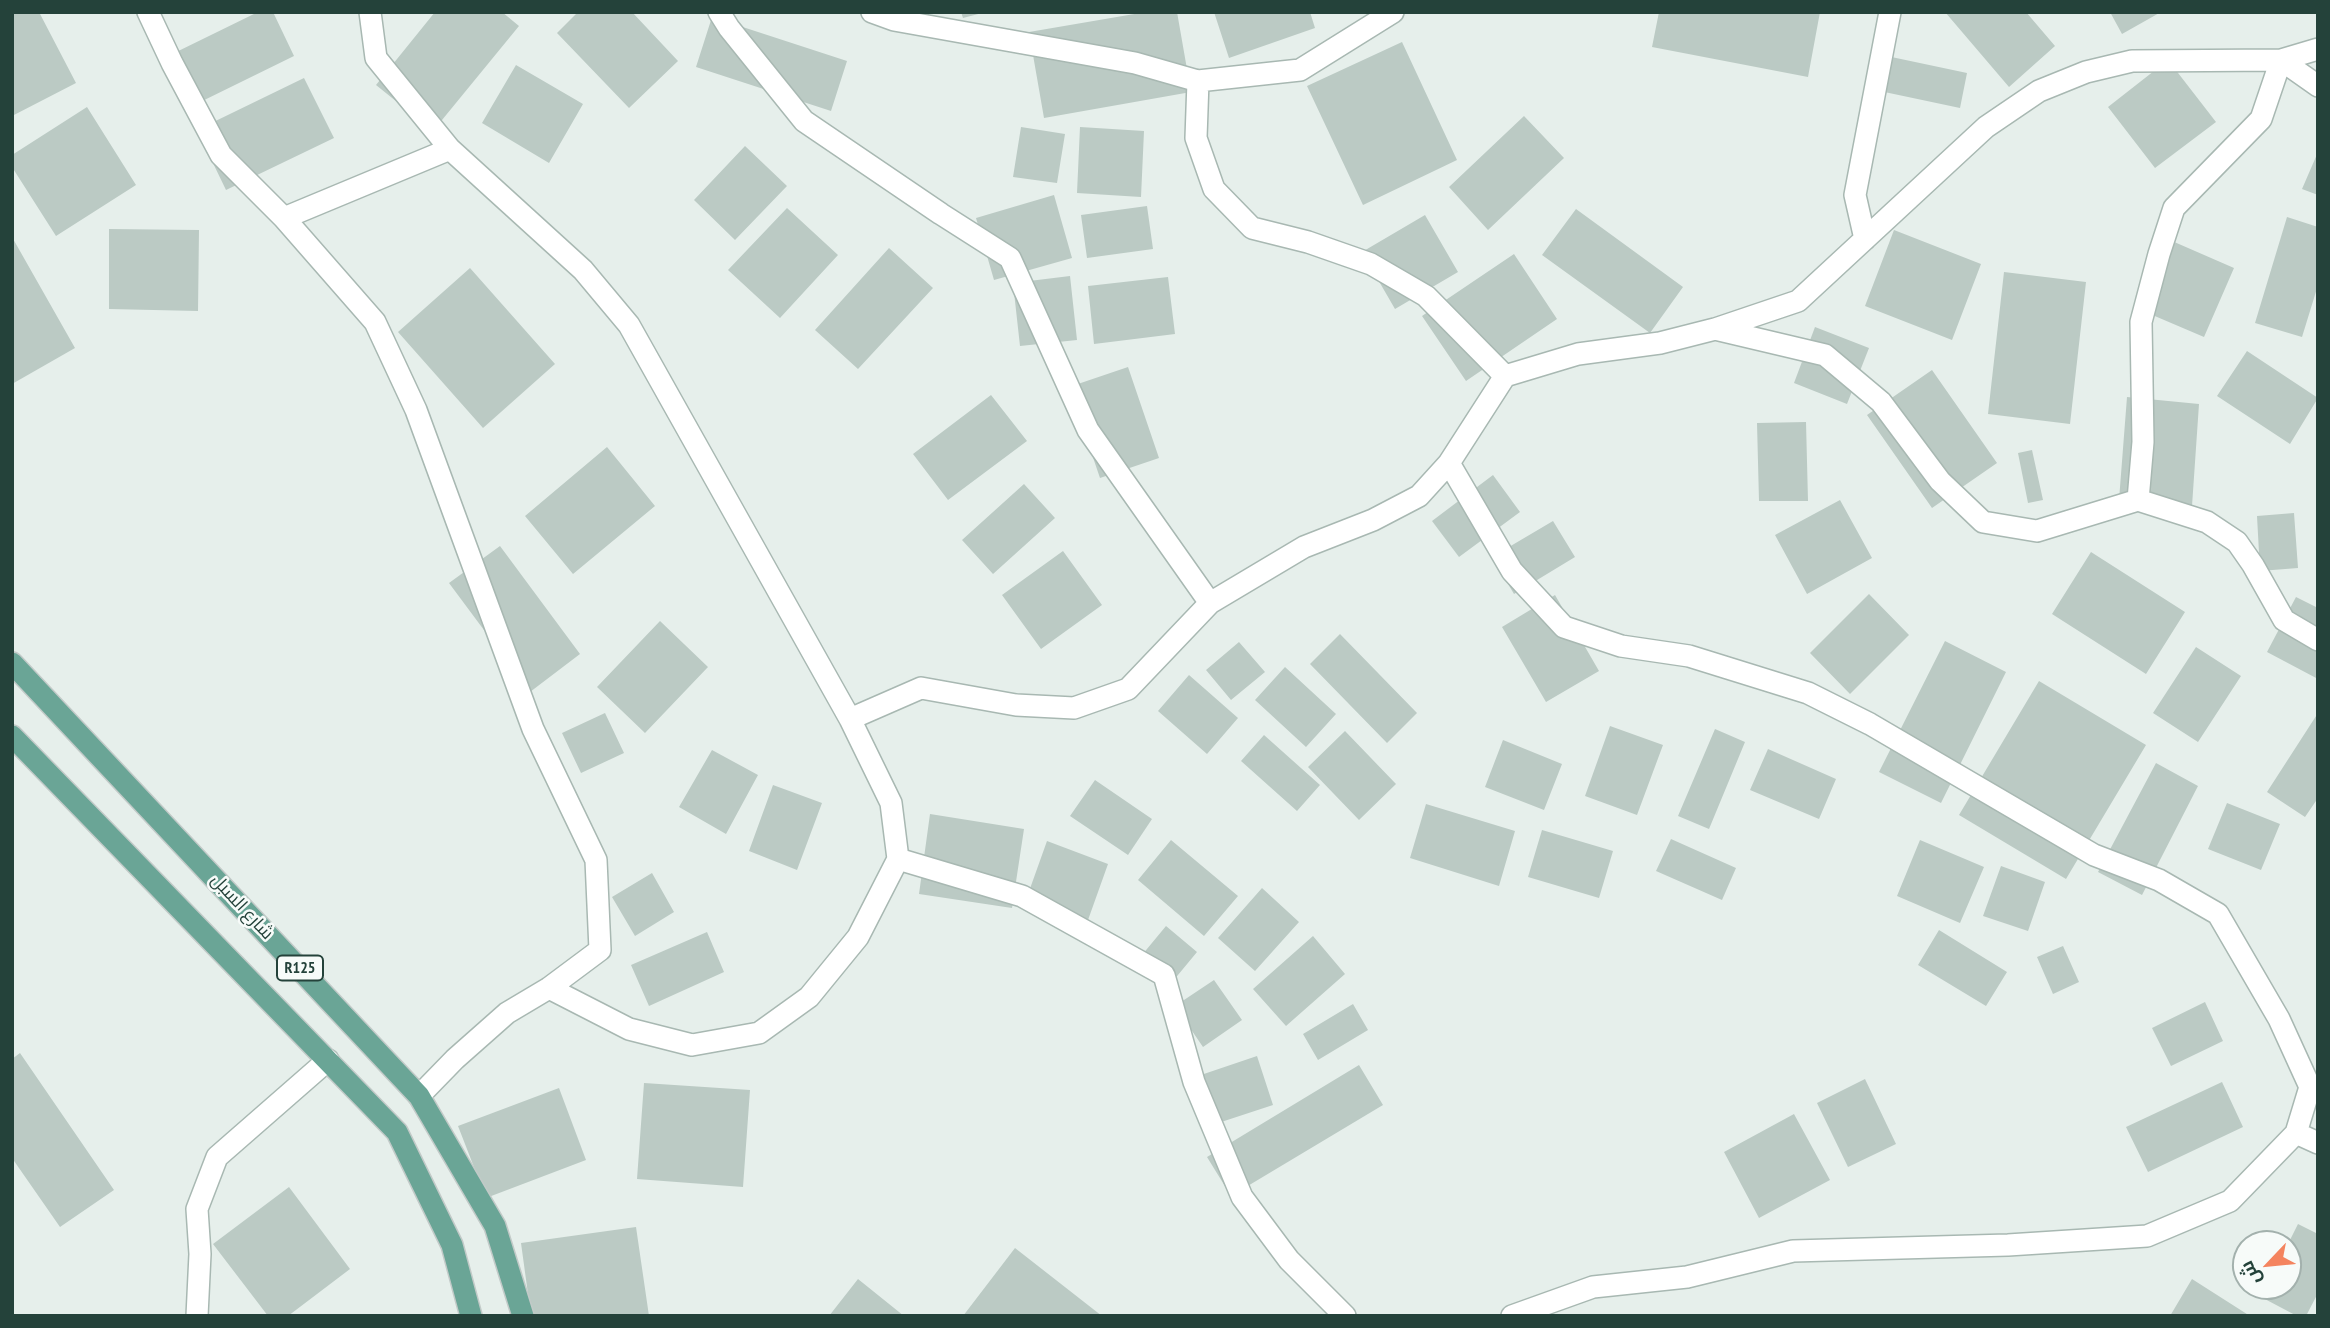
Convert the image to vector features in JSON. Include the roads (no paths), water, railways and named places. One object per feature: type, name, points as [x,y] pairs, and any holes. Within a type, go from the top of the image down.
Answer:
[{"type":"main road","name":"شارع السبل","points":[[12,663],[419,1096],[495,1226],[523,1316]]},
{"type":"main road","name":"R125","points":[[12,736],[397,1132],[452,1245],[471,1316]]},
{"type":"street","points":[[148,12],[221,155],[284,218],[375,322],[416,410],[533,729],[596,860],[600,950],[549,988],[507,1013],[455,1059],[419,1096]]},
{"type":"street","points":[[370,12],[376,58],[450,149],[583,270],[629,325],[850,719],[891,803],[898,859],[858,937],[809,997],[759,1032],[692,1045],[629,1029],[549,988]]},
{"type":"street","points":[[719,12],[804,121],[941,215],[1010,258],[1088,429],[1210,603]]},
{"type":"street","points":[[872,12],[894,20],[1135,63],[1198,81],[1300,70],[1394,12]]},
{"type":"street","points":[[1865,239],[1855,195],[1890,12]]},
{"type":"street","points":[[850,719],[921,688],[1016,705],[1073,709],[1128,689],[1210,603],[1304,547],[1373,520],[1419,496],[1449,463],[1505,376],[1578,354],[1660,343],[1715,329],[1798,301],[1986,127],[2039,91],[2086,72],[2132,61],[2281,60],[2318,49]]},
{"type":"street","points":[[2281,60],[2318,86]]},
{"type":"street","points":[[2138,500],[2143,442],[2141,322],[2174,208],[2261,119],[2281,60]]},
{"type":"street","points":[[1198,81],[1196,138],[1214,189],[1252,228],[1308,242],[1371,264],[1426,296],[1505,376]]},
{"type":"street","points":[[284,218],[450,149]]},
{"type":"street","points":[[1715,329],[1825,355],[1881,402],[1940,481],[1983,522],[2037,531],[2138,500],[2207,522],[2237,542],[2284,620],[2318,640]]},
{"type":"street","points":[[1449,463],[1511,570],[1564,627],[1620,646],[1689,656],[1808,693],[1870,724],[2094,855],[2159,880],[2218,914],[2279,1019],[2311,1087],[2296,1133],[2230,1201],[2147,1236],[2008,1245],[1793,1251],[1687,1277],[1593,1287],[1513,1316]]},
{"type":"street","points":[[898,859],[1022,896],[1164,975],[1194,1082],[1242,1198],[1289,1260],[1345,1316]]},
{"type":"street","points":[[197,1316],[200,1254],[197,1209],[217,1157],[328,1060]]},
{"type":"street","points":[[2296,1133],[2318,1143]]}]
